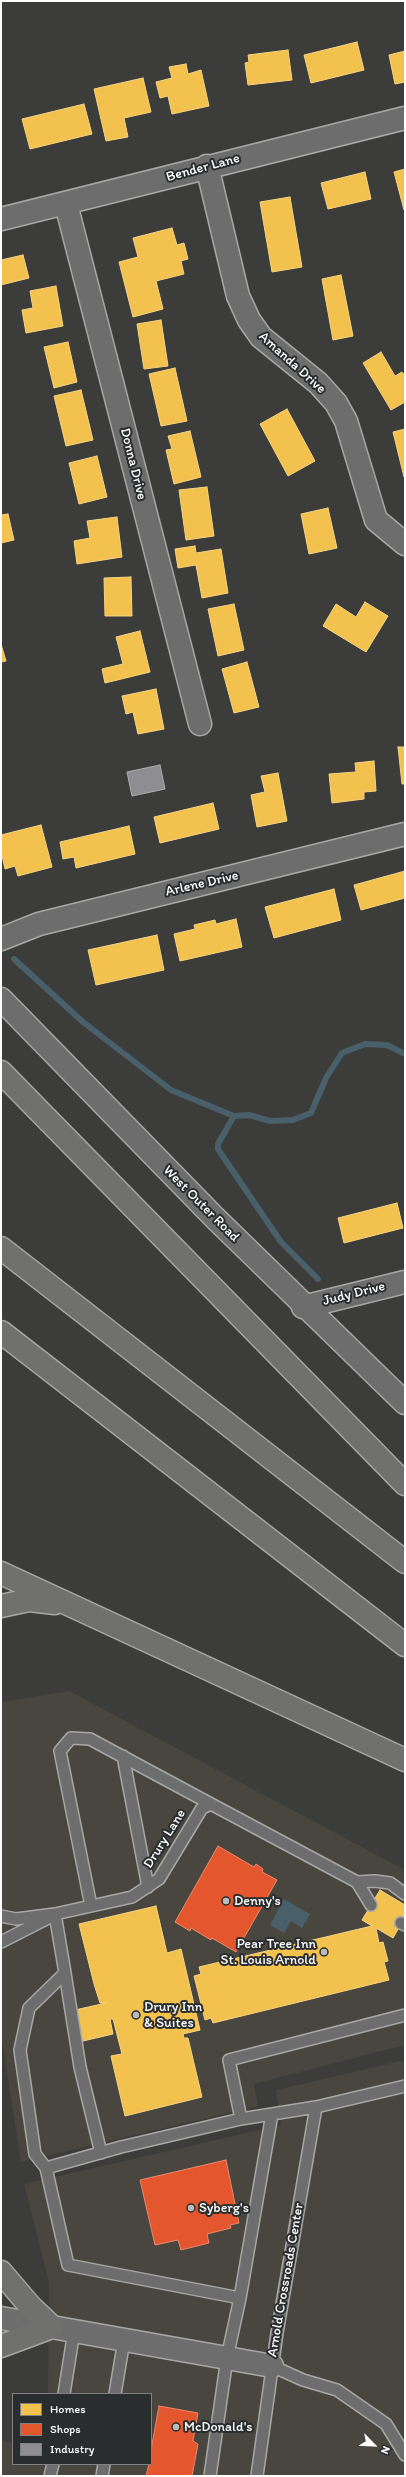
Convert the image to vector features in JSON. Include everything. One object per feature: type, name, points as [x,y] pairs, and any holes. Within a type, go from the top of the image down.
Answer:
[{"type":"main road","points":[[1,1072],[9,1084],[405,1484]]},
{"type":"main road","points":[[1,1248],[405,1562]]},
{"type":"main road","points":[[1,1332],[405,1645]]},
{"type":"main road","points":[[1,1572],[66,1604],[405,1760]]},
{"type":"main road","points":[[1,1606],[30,1600],[66,1604]]},
{"type":"main road","points":[[1,2272],[52,2327],[1,2346]]},
{"type":"street","name":"Bender Lane","points":[[1,219],[66,204],[207,166],[405,118]]},
{"type":"street","name":"Amanda Drive","points":[[207,166],[238,296],[249,320],[261,337],[318,383],[336,403],[346,421],[376,520],[405,544]]},
{"type":"street","name":"Donna Drive","points":[[66,204],[200,724]]},
{"type":"street","name":"Arlene Drive","points":[[1,939],[39,924],[405,834]]},
{"type":"street","name":"West Outer Road","points":[[1,999],[96,1098],[303,1307],[405,1403]]},
{"type":"street","name":"Judy Drive","points":[[303,1307],[405,1282]]},
{"type":"street","name":"Arnold Crossroads Center","points":[[1,2318],[272,2366]]},
{"type":"lane","points":[[91,1906],[60,1751],[71,1738],[90,1739],[357,1882],[371,1905]]},
{"type":"lane","points":[[122,1756],[148,1887]]},
{"type":"lane","name":"Drury Lane","points":[[1,1916],[16,1919],[55,1914],[132,1898],[159,1879],[202,1808],[211,1804]]},
{"type":"lane","points":[[357,1882],[375,1881],[390,1884],[405,1894]]},
{"type":"lane","points":[[55,1914],[80,2068],[101,2152]]},
{"type":"lane","name":"Drury Lane","points":[[1,1942],[55,1914]]},
{"type":"lane","points":[[65,1973],[29,2008],[20,2050],[35,2154],[46,2168],[68,2265],[240,2298]]},
{"type":"lane","points":[[241,2119],[229,2060],[405,2015]]},
{"type":"lane","points":[[46,2168],[101,2152],[241,2119],[316,2107],[405,2086]]},
{"type":"lane","name":"Arnold Crossroads Center","points":[[272,2366],[316,2107]]},
{"type":"lane","points":[[210,2476],[227,2358],[240,2298],[272,2114]]},
{"type":"lane","points":[[64,2393],[74,2331]]},
{"type":"lane","points":[[115,2393],[124,2340]]},
{"type":"lane","points":[[257,2476],[272,2366],[303,2380],[337,2390],[386,2424],[405,2455]]},
{"type":"lane","points":[[50,2476],[53,2465]]},
{"type":"lane","points":[[102,2476],[104,2465]]},
{"type":"shaded area","points":[[69,1691],[405,1870],[405,2045],[254,2084],[258,2106],[21,2162],[1,2034],[1,1702]]},
{"type":"shaded area","points":[[405,2060],[405,2476],[1,2476],[1,2440],[12,2443],[12,2465],[152,2465],[152,2393],[48,2393],[49,2283],[24,2184],[281,2125],[276,2090]]},
{"type":"water","points":[[284,1899],[310,1914],[302,1928],[291,1921],[284,1933],[270,1925]]},
{"type":"building: Homes","points":[[357,42],[364,70],[311,83],[304,55]]},
{"type":"building: Homes","points":[[288,50],[292,80],[248,85],[245,63],[249,62],[248,55]]},
{"type":"building: Homes","points":[[405,51],[405,82],[395,84],[389,55]]},
{"type":"building: Homes","points":[[186,64],[188,74],[201,70],[209,106],[172,114],[168,96],[160,98],[156,82],[172,78],[169,67]]},
{"type":"building: Homes","points":[[143,78],[151,112],[124,118],[128,137],[106,141],[94,89]]},
{"type":"building: Homes","points":[[84,104],[92,134],[30,149],[22,119]]},
{"type":"building: Homes","points":[[405,169],[405,209],[404,210],[394,172]]},
{"type":"building: Homes","points":[[365,172],[371,199],[328,209],[321,183]]},
{"type":"building: Homes","points":[[290,197],[302,267],[272,272],[260,202]]},
{"type":"building: Homes","points":[[172,228],[177,245],[184,243],[188,259],[181,261],[184,274],[156,281],[163,309],[133,317],[119,262],[138,257],[133,238]]},
{"type":"building: Homes","points":[[23,255],[29,278],[1,285],[1,260]]},
{"type":"building: Homes","points":[[341,275],[353,336],[333,340],[322,279]]},
{"type":"building: Homes","points":[[56,286],[63,326],[26,333],[22,310],[33,308],[30,291]]},
{"type":"building: Homes","points":[[161,320],[168,366],[144,369],[137,324]]},
{"type":"building: Homes","points":[[68,342],[77,382],[54,388],[44,347]]},
{"type":"building: Homes","points":[[381,352],[395,376],[402,372],[405,376],[405,402],[391,410],[363,363]]},
{"type":"building: Homes","points":[[175,368],[187,421],[161,426],[149,374]]},
{"type":"building: Homes","points":[[81,390],[93,440],[66,446],[54,396]]},
{"type":"building: Homes","points":[[287,409],[315,461],[288,476],[260,424]]},
{"type":"building: Homes","points":[[405,429],[405,477],[404,477],[393,432]]},
{"type":"building: Homes","points":[[190,431],[201,477],[174,484],[166,450],[172,449],[168,436]]},
{"type":"building: Homes","points":[[97,456],[107,497],[79,504],[69,463]]},
{"type":"building: Homes","points":[[207,487],[214,536],[186,540],[179,490]]},
{"type":"building: Homes","points":[[328,508],[337,548],[309,554],[301,514]]},
{"type":"building: Homes","points":[[8,514],[14,540],[1,543],[1,515]]},
{"type":"building: Homes","points":[[117,517],[122,557],[77,564],[74,541],[90,538],[87,521]]},
{"type":"building: Homes","points":[[195,546],[196,553],[221,549],[228,593],[202,598],[196,565],[178,568],[175,549]]},
{"type":"building: Homes","points":[[131,577],[132,616],[105,616],[104,578]]},
{"type":"building: Homes","points":[[365,602],[388,616],[366,652],[323,626],[336,604],[356,617]]},
{"type":"building: Homes","points":[[234,604],[244,650],[218,656],[208,609]]},
{"type":"building: Homes","points":[[140,631],[150,672],[105,683],[102,669],[123,664],[116,637]]},
{"type":"building: Homes","points":[[1,644],[6,661],[1,662]]},
{"type":"building: Homes","points":[[247,662],[259,707],[234,713],[222,669]]},
{"type":"building: Homes","points":[[156,689],[164,729],[138,734],[133,712],[126,714],[122,696]]},
{"type":"building: Homes","points":[[398,747],[405,747],[405,784],[402,784]]},
{"type":"building: Homes","points":[[374,761],[376,791],[364,792],[364,799],[332,803],[329,774],[356,772],[355,763]]},
{"type":"building: Homes","points":[[278,773],[287,821],[257,827],[251,795],[265,792],[261,776]]},
{"type":"building: Homes","points":[[213,803],[219,829],[160,843],[154,817]]},
{"type":"building: Homes","points":[[41,825],[52,867],[18,876],[15,866],[5,869],[1,851],[1,835]]},
{"type":"building: Homes","points":[[129,826],[135,854],[76,868],[74,857],[63,859],[60,842]]},
{"type":"building: Homes","points":[[405,871],[405,898],[361,910],[354,885]]},
{"type":"building: Homes","points":[[334,889],[341,920],[274,938],[265,907]]},
{"type":"building: Homes","points":[[236,919],[242,947],[180,961],[174,934],[195,929],[194,925],[215,920],[216,924]]},
{"type":"building: Homes","points":[[157,935],[164,970],[96,985],[88,950]]},
{"type":"building: Homes","points":[[397,1203],[403,1228],[344,1243],[338,1218]]},
{"type":"building: Homes","name":"Pear Tree Inn St. Louis Arnold","points":[[380,1890],[405,1905],[405,1917],[393,1938],[376,1928],[379,1943],[383,1942],[388,1961],[384,1962],[389,1980],[213,2023],[211,2018],[205,2020],[194,1976],[201,1974],[199,1967],[372,1926],[362,1920]]},
{"type":"building: Homes","name":"Drury Inn & Suites","points":[[156,1906],[167,1953],[181,1949],[200,2030],[183,2034],[184,2038],[188,2038],[202,2097],[125,2116],[111,2056],[122,2054],[113,2019],[110,2019],[113,2034],[83,2041],[75,2010],[106,2003],[100,2003],[79,1924]]},
{"type":"building: Shops","name":"Denny's","points":[[218,1846],[254,1867],[256,1864],[263,1869],[262,1872],[277,1880],[236,1952],[212,1938],[211,1940],[191,1928],[190,1931],[175,1922]]},
{"type":"building: Shops","name":"Syberg's","points":[[226,2160],[239,2223],[230,2225],[231,2228],[207,2234],[209,2243],[181,2250],[178,2240],[155,2245],[140,2180]]},
{"type":"building: Shops","name":"McDonald's","points":[[159,2406],[198,2413],[193,2441],[198,2444],[192,2476],[146,2476],[149,2465],[152,2465],[152,2444]]},
{"type":"building: Industry","points":[[160,765],[165,789],[132,796],[127,772]]},
{"type":"waterway","points":[[14,959],[83,1022],[171,1090],[234,1116],[249,1115],[270,1121],[293,1120],[311,1113],[326,1078],[342,1053],[365,1044],[387,1045],[405,1054]]},
{"type":"waterway","points":[[234,1116],[218,1144],[218,1149],[281,1242],[318,1279]]},
{"type":"place","name":"Denny's","points":[[226,1901]]},
{"type":"place","name":"Pear Tree Inn St. Louis Arnold","points":[[324,1952]]},
{"type":"place","name":"Drury Inn & Suites","points":[[136,2015]]},
{"type":"place","name":"Syberg's","points":[[191,2208]]},
{"type":"place","name":"McDonald's","points":[[176,2427]]}]
